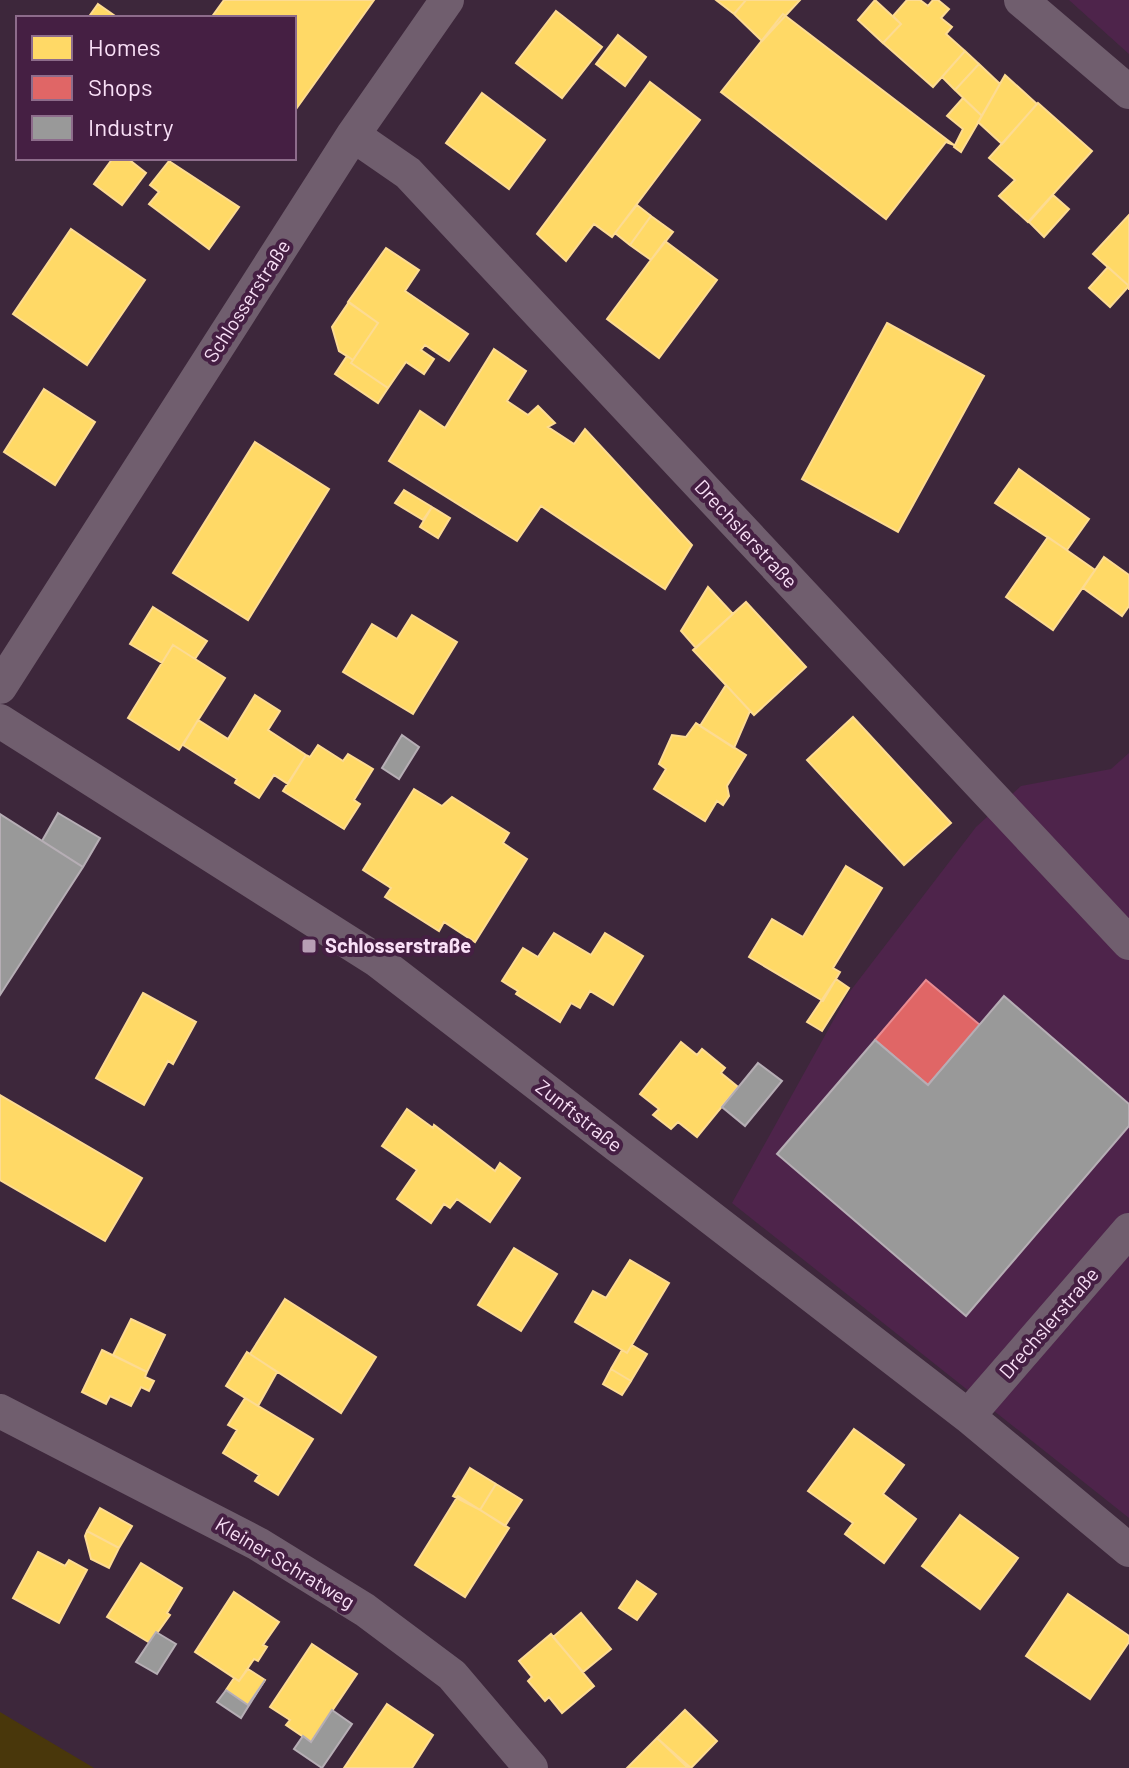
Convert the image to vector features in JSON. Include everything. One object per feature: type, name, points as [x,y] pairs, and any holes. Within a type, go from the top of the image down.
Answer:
[{"type":"street","name":"Schlosserstraße","points":[[0,687],[353,135],[447,0]]},
{"type":"street","points":[[1021,0],[1129,92]]},
{"type":"street","name":"Drechslerstraße","points":[[353,135],[408,173],[1129,943]]},
{"type":"street","name":"Zunftstraße","points":[[0,721],[378,961],[968,1416],[1129,1550]]},
{"type":"street","name":"Drechslerstraße","points":[[968,1416],[1129,1230]]},
{"type":"street","name":"Kleiner Schratweg","points":[[0,1411],[258,1544],[365,1610],[452,1675],[531,1768]]},
{"type":"shaded area","points":[[1069,0],[1129,0],[1129,54]]},
{"type":"shaded area","points":[[1129,753],[1129,1518],[732,1203],[848,994],[976,827],[1021,786],[1111,769]]},
{"type":"shaded area","points":[[0,1712],[94,1768],[0,1768]]},
{"type":"building: Homes","points":[[224,0],[374,0],[296,109],[296,16],[212,16]]},
{"type":"building: Homes","points":[[716,0],[746,0],[734,14]]},
{"type":"building: Homes","points":[[746,0],[800,0],[762,41],[734,14]]},
{"type":"building: Homes","points":[[875,0],[901,24],[883,43],[858,20]]},
{"type":"building: Homes","points":[[907,0],[920,0],[928,6],[933,0],[938,0],[949,9],[941,18],[952,27],[946,34],[965,51],[933,87],[883,43],[901,24],[893,16]]},
{"type":"building: Homes","points":[[98,4],[115,16],[89,16]]},
{"type":"building: Homes","points":[[556,11],[602,47],[562,98],[516,63]]},
{"type":"building: Homes","points":[[783,14],[954,145],[946,142],[886,219],[721,92]]},
{"type":"building: Homes","points":[[618,35],[646,57],[625,86],[596,64]]},
{"type":"building: Homes","points":[[965,51],[979,64],[955,90],[942,77]]},
{"type":"building: Homes","points":[[979,64],[1000,84],[982,116],[955,90]]},
{"type":"building: Homes","points":[[1005,75],[1037,104],[1002,144],[978,122]]},
{"type":"building: Homes","points":[[650,82],[700,120],[612,237],[594,224],[566,261],[537,234]]},
{"type":"building: Homes","points":[[482,93],[545,140],[509,189],[446,143]]},
{"type":"building: Homes","points":[[963,98],[982,116],[961,152],[954,147],[963,129],[947,116]]},
{"type":"building: Homes","points":[[1038,103],[1092,151],[1028,222],[999,196],[1015,180],[989,158]]},
{"type":"building: Homes","points":[[112,160],[130,160],[146,173],[122,205],[94,184]]},
{"type":"building: Homes","points":[[169,161],[239,207],[209,249],[149,204],[159,192],[150,185]]},
{"type":"building: Homes","points":[[1053,195],[1069,209],[1044,237],[1029,222]]},
{"type":"building: Homes","points":[[637,205],[651,216],[630,245],[615,233]]},
{"type":"building: Homes","points":[[1129,215],[1129,286],[1093,254]]},
{"type":"building: Homes","points":[[651,216],[673,232],[651,260],[630,245]]},
{"type":"building: Homes","points":[[71,229],[145,280],[87,365],[13,314]]},
{"type":"building: Homes","points":[[665,241],[717,280],[659,358],[607,319]]},
{"type":"building: Homes","points":[[386,248],[419,270],[405,291],[468,334],[449,361],[425,345],[421,350],[434,359],[424,374],[406,362],[388,388],[351,363],[378,323],[348,302]]},
{"type":"building: Homes","points":[[1108,267],[1129,286],[1110,307],[1089,288]]},
{"type":"building: Homes","points":[[349,302],[378,323],[353,360],[339,351],[332,327]]},
{"type":"building: Homes","points":[[887,323],[984,376],[898,532],[802,479]]},
{"type":"building: Homes","points":[[494,349],[526,371],[507,401],[528,415],[538,406],[555,423],[548,427],[574,444],[585,429],[692,545],[665,589],[541,506],[517,541],[389,461],[420,411],[445,428]]},
{"type":"building: Homes","points":[[347,356],[353,360],[351,363],[388,388],[378,403],[335,374]]},
{"type":"building: Homes","points":[[44,389],[95,422],[55,485],[4,452]]},
{"type":"building: Homes","points":[[255,442],[329,489],[248,620],[173,573]]},
{"type":"building: Homes","points":[[1019,469],[1089,519],[1067,550],[995,503]]},
{"type":"building: Homes","points":[[404,490],[432,507],[423,520],[395,503]]},
{"type":"building: Homes","points":[[432,507],[450,518],[438,538],[420,527]]},
{"type":"building: Homes","points":[[1048,537],[1095,570],[1053,630],[1006,597]]},
{"type":"building: Homes","points":[[1104,557],[1129,575],[1129,606],[1122,616],[1083,588]]},
{"type":"building: Homes","points":[[708,587],[733,614],[696,648],[681,631]]},
{"type":"building: Homes","points":[[746,602],[806,667],[754,715],[693,650]]},
{"type":"building: Homes","points":[[153,607],[207,641],[195,659],[173,645],[162,663],[130,644]]},
{"type":"building: Homes","points":[[412,615],[457,642],[413,714],[343,672],[372,624],[397,639]]},
{"type":"building: Homes","points":[[173,645],[225,678],[179,750],[128,718]]},
{"type":"building: Homes","points":[[726,685],[750,711],[734,748],[700,726]]},
{"type":"building: Homes","points":[[255,695],[280,711],[268,730],[306,755],[288,784],[274,775],[259,798],[235,783],[237,779],[183,745],[198,720],[228,739]]},
{"type":"building: Homes","points":[[853,717],[951,823],[904,865],[807,760]]},
{"type":"building: Homes","points":[[696,723],[746,755],[727,786],[729,796],[723,805],[717,801],[705,821],[654,789],[666,769],[659,764],[672,735],[686,737]]},
{"type":"building: Homes","points":[[318,745],[343,761],[348,754],[373,769],[354,800],[360,804],[344,829],[283,791],[306,755],[310,757]]},
{"type":"building: Homes","points":[[414,789],[442,806],[452,797],[509,833],[503,843],[527,859],[475,942],[444,922],[439,931],[385,897],[391,888],[363,870]]},
{"type":"building: Homes","points":[[846,866],[882,888],[833,968],[840,972],[823,1001],[749,957],[772,919],[803,937]]},
{"type":"building: Homes","points":[[554,933],[591,955],[605,933],[643,956],[613,1005],[590,991],[580,1008],[571,1003],[560,1022],[516,994],[518,991],[502,981],[523,948],[538,957]]},
{"type":"building: Homes","points":[[836,979],[849,988],[822,1031],[807,1022]]},
{"type":"building: Homes","points":[[143,993],[196,1022],[173,1064],[168,1061],[144,1105],[96,1078]]},
{"type":"building: Homes","points":[[681,1042],[697,1055],[702,1049],[725,1068],[721,1073],[738,1087],[697,1137],[678,1122],[671,1129],[653,1115],[659,1109],[640,1094]]},
{"type":"building: Homes","points":[[0,1095],[142,1178],[105,1241],[0,1180]]},
{"type":"building: Homes","points":[[407,1109],[433,1128],[434,1125],[495,1171],[500,1163],[520,1178],[490,1222],[457,1199],[450,1208],[444,1204],[431,1223],[397,1199],[417,1170],[382,1146]]},
{"type":"building: Homes","points":[[514,1248],[557,1274],[521,1331],[478,1305]]},
{"type":"building: Homes","points":[[630,1260],[669,1283],[627,1353],[575,1322],[593,1291],[606,1298]]},
{"type":"building: Homes","points":[[285,1299],[376,1357],[341,1413],[250,1354]]},
{"type":"building: Homes","points":[[131,1319],[165,1335],[147,1372],[113,1355]]},
{"type":"building: Homes","points":[[632,1345],[647,1354],[631,1381],[611,1369],[622,1350],[627,1353]]},
{"type":"building: Homes","points":[[102,1350],[147,1372],[145,1377],[154,1381],[149,1391],[141,1387],[131,1406],[110,1396],[106,1404],[82,1392]]},
{"type":"building: Homes","points":[[247,1352],[277,1372],[258,1406],[226,1386]]},
{"type":"building: Homes","points":[[611,1369],[631,1381],[622,1395],[603,1384]]},
{"type":"building: Homes","points":[[245,1398],[313,1439],[278,1495],[255,1481],[259,1475],[223,1453],[237,1430],[228,1425]]},
{"type":"building: Homes","points":[[854,1429],[904,1465],[883,1494],[916,1519],[884,1563],[845,1534],[853,1523],[808,1491]]},
{"type":"building: Homes","points":[[470,1468],[496,1484],[480,1510],[453,1496]]},
{"type":"building: Homes","points":[[496,1484],[522,1500],[505,1526],[480,1510]]},
{"type":"building: Homes","points":[[458,1496],[509,1528],[465,1597],[415,1565]]},
{"type":"building: Homes","points":[[100,1508],[132,1526],[119,1548],[87,1531]]},
{"type":"building: Homes","points":[[960,1515],[1018,1558],[980,1609],[922,1566]]},
{"type":"building: Homes","points":[[87,1531],[119,1548],[109,1568],[91,1559],[85,1536]]},
{"type":"building: Homes","points":[[38,1552],[65,1566],[69,1560],[87,1570],[59,1623],[13,1598]]},
{"type":"building: Homes","points":[[141,1563],[182,1588],[167,1613],[170,1615],[150,1643],[107,1617]]},
{"type":"building: Homes","points":[[637,1581],[656,1594],[637,1620],[619,1608]]},
{"type":"building: Homes","points":[[234,1592],[279,1622],[263,1645],[267,1647],[258,1661],[254,1659],[239,1681],[195,1652]]},
{"type":"building: Homes","points":[[1068,1594],[1129,1636],[1129,1642],[1090,1699],[1026,1656]]},
{"type":"building: Homes","points":[[581,1613],[611,1649],[583,1672],[553,1637]]},
{"type":"building: Homes","points":[[551,1634],[594,1686],[562,1713],[549,1697],[545,1701],[528,1681],[532,1677],[519,1661]]},
{"type":"building: Homes","points":[[312,1644],[357,1674],[311,1742],[286,1725],[290,1720],[270,1707]]},
{"type":"building: Homes","points":[[248,1669],[265,1680],[248,1705],[226,1690],[234,1678],[239,1681]]},
{"type":"building: Homes","points":[[387,1704],[433,1735],[412,1768],[344,1768]]},
{"type":"building: Homes","points":[[685,1710],[717,1741],[691,1768],[657,1738]]},
{"type":"building: Homes","points":[[657,1738],[688,1768],[627,1768]]},
{"type":"building: Shops","points":[[926,980],[980,1025],[928,1085],[875,1040]]},
{"type":"building: Industry","points":[[402,735],[419,747],[399,779],[382,768]]},
{"type":"building: Industry","points":[[58,813],[100,838],[83,867],[42,841]]},
{"type":"building: Industry","points":[[0,814],[83,867],[0,995]]},
{"type":"building: Industry","points":[[1004,996],[1129,1104],[1129,1126],[966,1316],[777,1154],[875,1040],[928,1085]]},
{"type":"building: Industry","points":[[758,1063],[782,1081],[745,1126],[722,1107]]},
{"type":"building: Industry","points":[[156,1632],[176,1644],[157,1674],[136,1662]]},
{"type":"building: Industry","points":[[265,1680],[241,1718],[217,1702],[226,1690],[248,1705]]},
{"type":"building: Industry","points":[[332,1710],[352,1724],[322,1768],[294,1749],[303,1736],[311,1742]]},
{"type":"place","name":"Schlosserstraße","points":[[309,946]]}]
